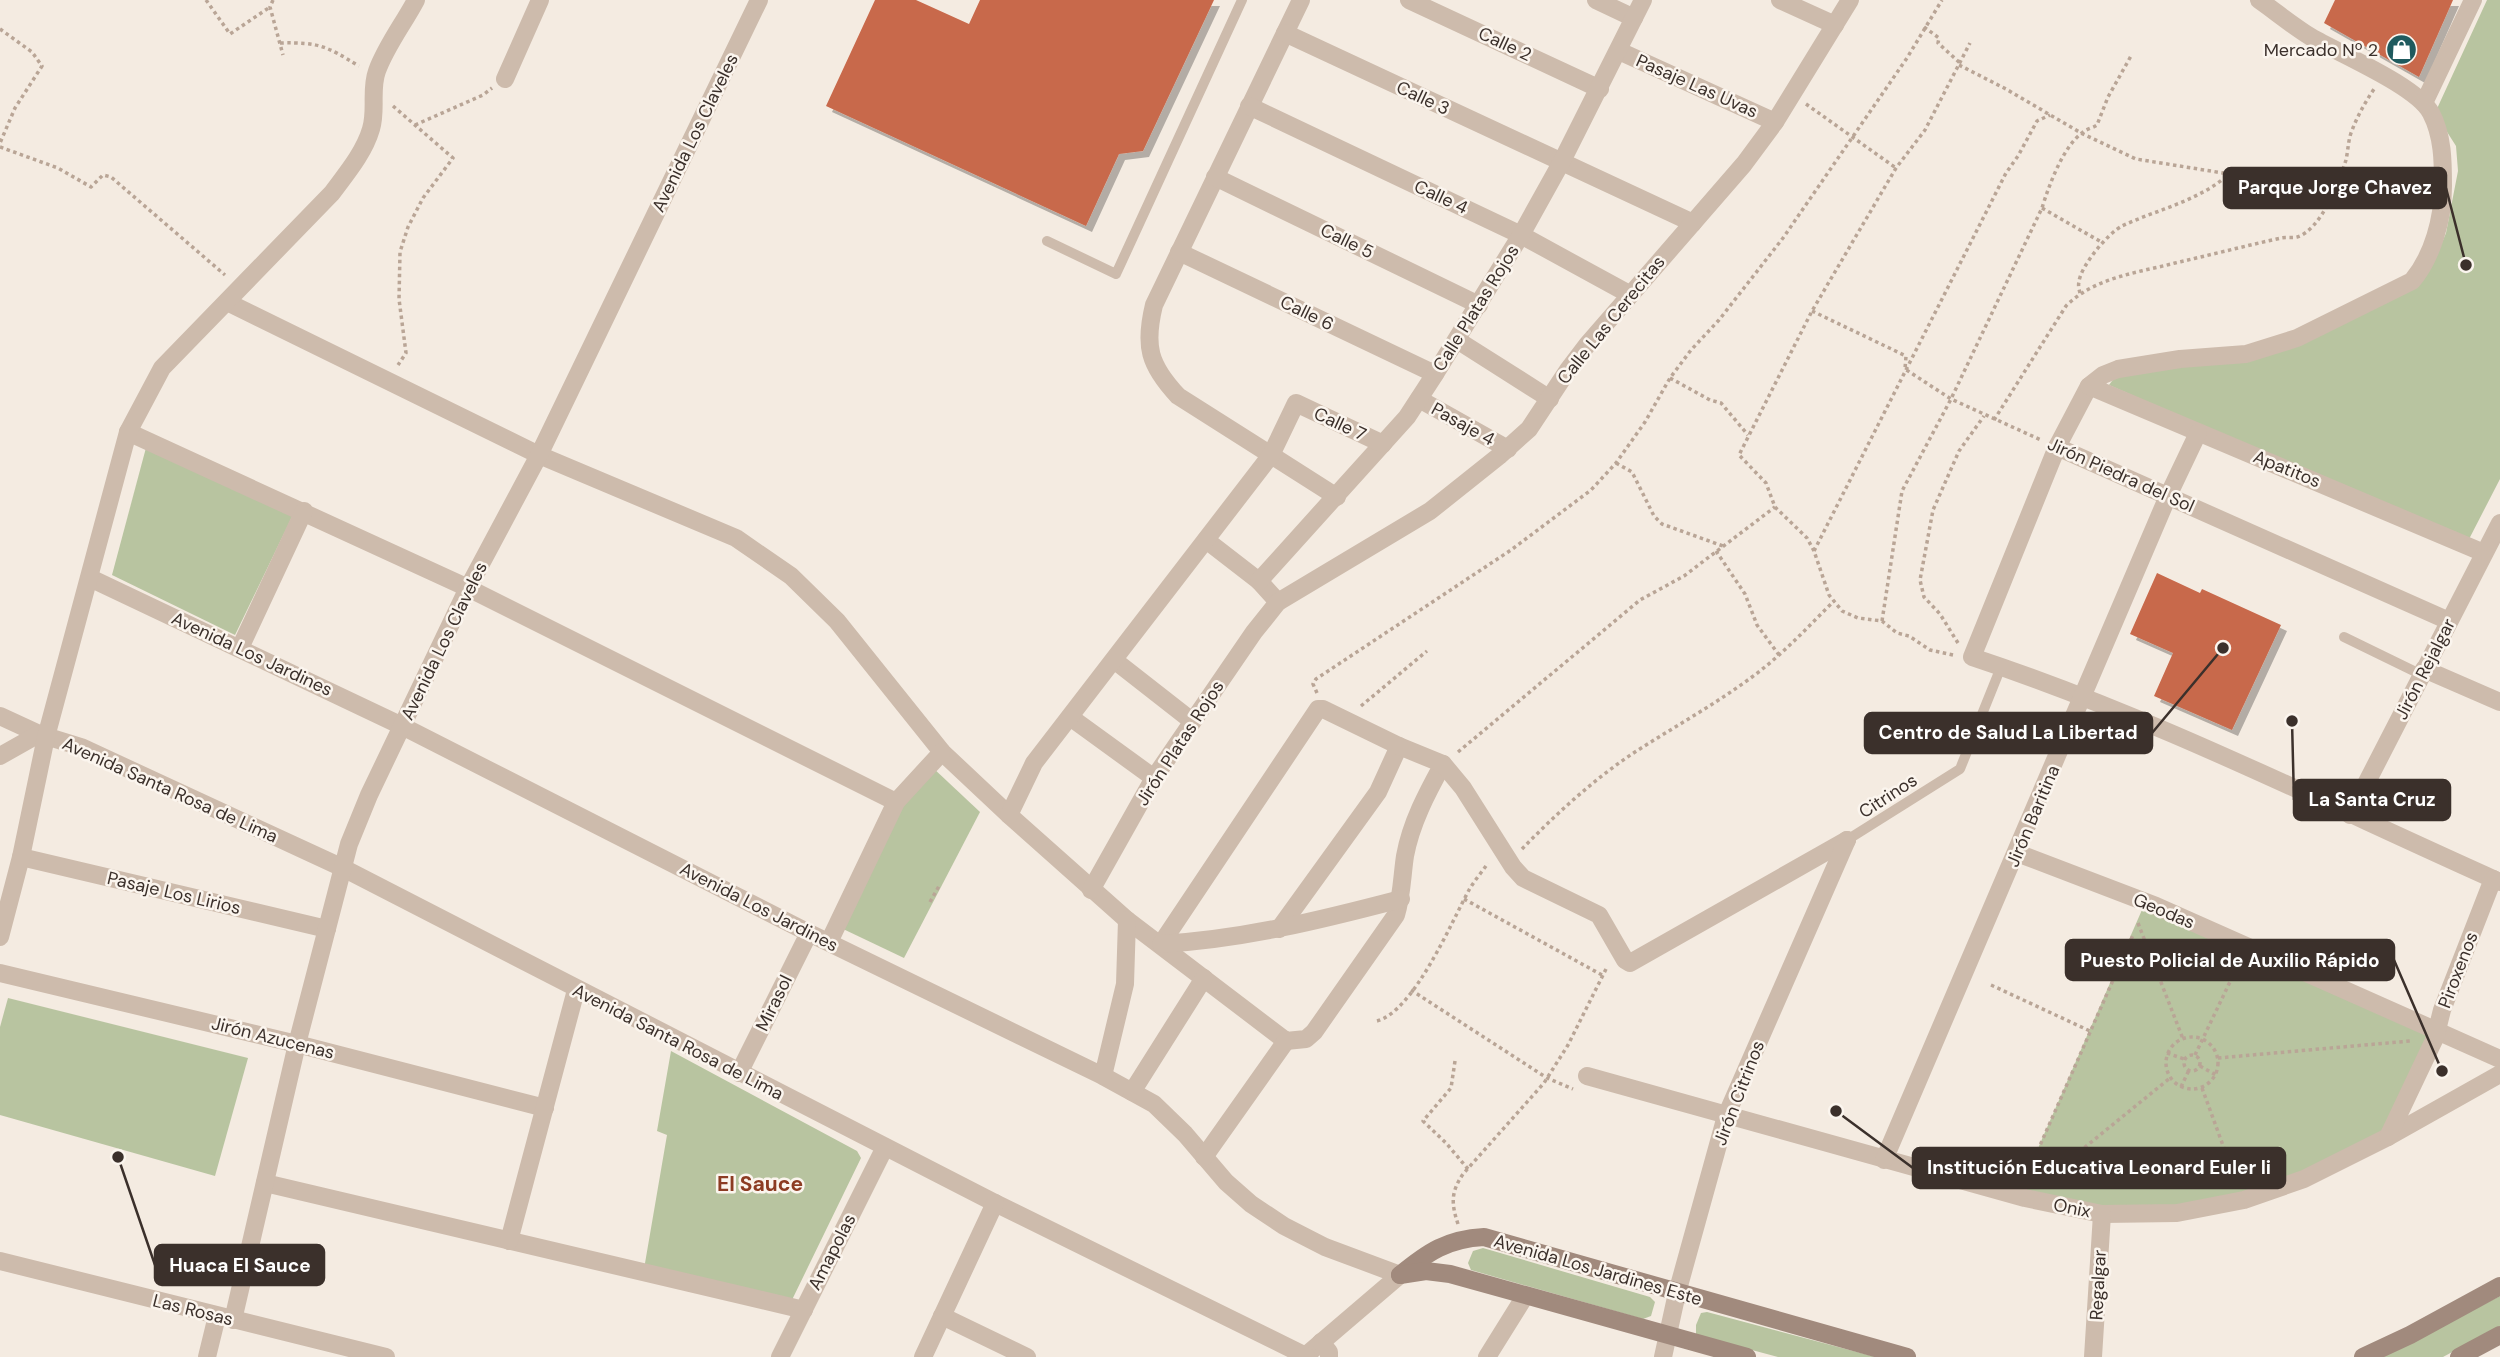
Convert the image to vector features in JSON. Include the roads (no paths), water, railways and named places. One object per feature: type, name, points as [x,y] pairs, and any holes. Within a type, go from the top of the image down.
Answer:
[{"type":"street","points":[[0,937],[21,858],[43,736],[90,578],[128,432],[162,368],[178,348],[240,289],[332,193],[351,166],[371,128],[375,100],[374,82],[416,0]]},
{"type":"street","points":[[505,79],[540,0]]},
{"type":"street","name":"Avenida Los Claveles","points":[[207,1357],[225,1318],[265,1183],[297,1044],[349,844],[369,795],[468,588],[539,455],[759,0]]},
{"type":"street","points":[[1301,0],[1154,305],[1148,330],[1150,355],[1161,377],[1178,396],[1337,496]]},
{"type":"street","name":"Calle 2","points":[[1409,0],[1600,89]]},
{"type":"street","points":[[1596,0],[1634,18]]},
{"type":"street","name":"Calle Platas Rojos","points":[[1259,580],[1383,444],[1419,399],[1521,235],[1600,89],[1643,0]]},
{"type":"street","points":[[1780,0],[1835,25]]},
{"type":"street","name":"Calle Las Cerecitas","points":[[1278,602],[1430,512],[1529,429],[1568,370],[1629,295],[1744,164],[1775,122],[1850,0]]},
{"type":"street","points":[[2259,0],[2308,35],[2408,90],[2424,103],[2431,113],[2439,133],[2443,163],[2443,198],[2437,230],[2423,268],[2412,281],[2297,338],[2246,354],[2180,359],[2118,369],[2103,375],[2089,386],[2057,447],[1967,655],[2084,696],[2197,743],[2496,881]]},
{"type":"street","points":[[2424,103],[2473,0]]},
{"type":"street","name":"Calle 3","points":[[1285,33],[1561,163]]},
{"type":"street","name":"Pasaje Las Uvas","points":[[1619,51],[1775,122]]},
{"type":"street","name":"Calle 4","points":[[1249,106],[1521,235],[1629,295]]},
{"type":"street","points":[[1561,163],[1693,223]]},
{"type":"street","name":"Calle 5","points":[[1215,177],[1479,305]]},
{"type":"street","name":"Calle 6","points":[[1179,252],[1435,374]]},
{"type":"street","points":[[227,302],[539,455],[736,538],[791,576],[836,621],[942,752],[1009,815],[1127,920],[1286,1041],[1306,1039],[1314,1032],[1396,915],[1411,832],[1422,802],[1443,764]]},
{"type":"street","points":[[1457,340],[1550,399]]},
{"type":"street","name":"Apatitos","points":[[2089,386],[2484,553]]},
{"type":"street","name":"Pasaje 4","points":[[1419,399],[1508,449]]},
{"type":"street","name":"Calle 7","points":[[1271,455],[1296,403],[1383,444]]},
{"type":"street","points":[[128,432],[468,588],[896,802]]},
{"type":"street","name":"Jirón Baritina","points":[[1884,1160],[2168,496],[2198,433]]},
{"type":"street","name":"Jirón Piedra del Sol","points":[[2057,447],[2449,621]]},
{"type":"street","points":[[1009,815],[1034,763],[1271,455]]},
{"type":"street","points":[[240,648],[304,511]]},
{"type":"street","name":"Jirón Rejalgar","points":[[2350,815],[2500,523]]},
{"type":"street","points":[[1206,540],[1259,580],[1278,602]]},
{"type":"street","name":"Avenida Los Jardines","points":[[90,578],[402,726],[809,933],[1102,1076],[1154,1104],[1185,1134],[1226,1182],[1251,1204],[1284,1226],[1325,1247],[1400,1275]]},
{"type":"street","name":"Jirón Platas Rojos","points":[[1091,890],[1154,778],[1254,632],[1278,602]]},
{"type":"street","points":[[1114,660],[1192,721]]},
{"type":"street","points":[[2423,672],[2500,702]]},
{"type":"street","points":[[1161,944],[1318,709],[1324,709],[1399,746],[1443,764],[1463,788],[1500,848],[1523,877],[1599,915],[1625,960],[1630,962],[1847,841]]},
{"type":"street","name":"Avenida Santa Rosa de Lima","points":[[0,716],[43,736],[81,747],[342,869],[995,1203],[1305,1356]]},
{"type":"street","points":[[1070,717],[1154,778]]},
{"type":"street","points":[[0,756],[43,736]]},
{"type":"street","points":[[1279,929],[1378,792],[1399,746]]},
{"type":"street","points":[[829,942],[896,802],[942,752]]},
{"type":"street","name":"Jirón Citrinos","points":[[1663,1357],[1677,1293],[1726,1116],[1847,841]]},
{"type":"street","name":"Geodas","points":[[2017,853],[2156,906],[2500,1059]]},
{"type":"street","name":"Pasaje Los Lirios","points":[[21,858],[327,929]]},
{"type":"street","name":"Piroxenos","points":[[2388,1137],[2437,1031],[2442,1010],[2496,881]]},
{"type":"street","points":[[1161,944],[1211,941],[1279,929],[1401,899]]},
{"type":"street","points":[[1102,1076],[1125,984],[1127,920]]},
{"type":"street","name":"Mirasol","points":[[739,1073],[809,933]]},
{"type":"street","name":"Jirón Azucenas","points":[[0,973],[297,1044],[545,1108]]},
{"type":"street","points":[[1132,1092],[1205,978]]},
{"type":"street","points":[[509,1241],[576,990]]},
{"type":"street","points":[[1204,1157],[1286,1041]]},
{"type":"street","name":"Onix","points":[[1591,1077],[2025,1199],[2102,1214],[2177,1213],[2238,1202],[2305,1179],[2388,1137],[2500,1074]]},
{"type":"street","name":"Amapolas","points":[[780,1357],[885,1147]]},
{"type":"street","points":[[265,1183],[804,1310]]},
{"type":"street","points":[[923,1357],[995,1203]]},
{"type":"street","name":"Regalgar","points":[[2093,1357],[2102,1214]]},
{"type":"street","name":"Avenida Los Jardines Este","points":[[1400,1275],[1426,1254],[1446,1244],[1484,1237],[1907,1357]]},
{"type":"street","name":"Las Rosas","points":[[0,1261],[225,1318],[327,1350],[386,1357]]},
{"type":"street","points":[[1305,1356],[1325,1349],[1400,1275],[1426,1271],[1450,1274],[1747,1357]]},
{"type":"street","points":[[2362,1357],[2410,1335],[2500,1286]]},
{"type":"street","points":[[1487,1357],[1525,1296]]},
{"type":"street","points":[[942,1316],[1027,1357]]},
{"type":"street","points":[[2459,1357],[2500,1335]]},
{"type":"lane","points":[[1047,241],[1116,274],[1242,0]]},
{"type":"lane","points":[[2344,637],[2423,672]]},
{"type":"lane","name":"Citrinos","points":[[1847,841],[1960,769],[2001,667]]},
{"type":"place","name":"Mercado Nº 2","points":[[2401,50]]},
{"type":"place","name":"Parque Jorge Chavez","points":[[2466,265]]},
{"type":"place","name":"Centro de Salud La Libertad","points":[[2223,648]]},
{"type":"place","name":"La Santa Cruz","points":[[2292,721]]},
{"type":"place","name":"Puesto Policial de Auxilio Rápido","points":[[2442,1071]]},
{"type":"place","name":"Institución Educativa Leonard Euler Ii","points":[[1836,1111]]},
{"type":"place","name":"Huaca El Sauce","points":[[118,1157]]},
{"type":"district","name":"El Sauce","points":[[760,1184]]}]
